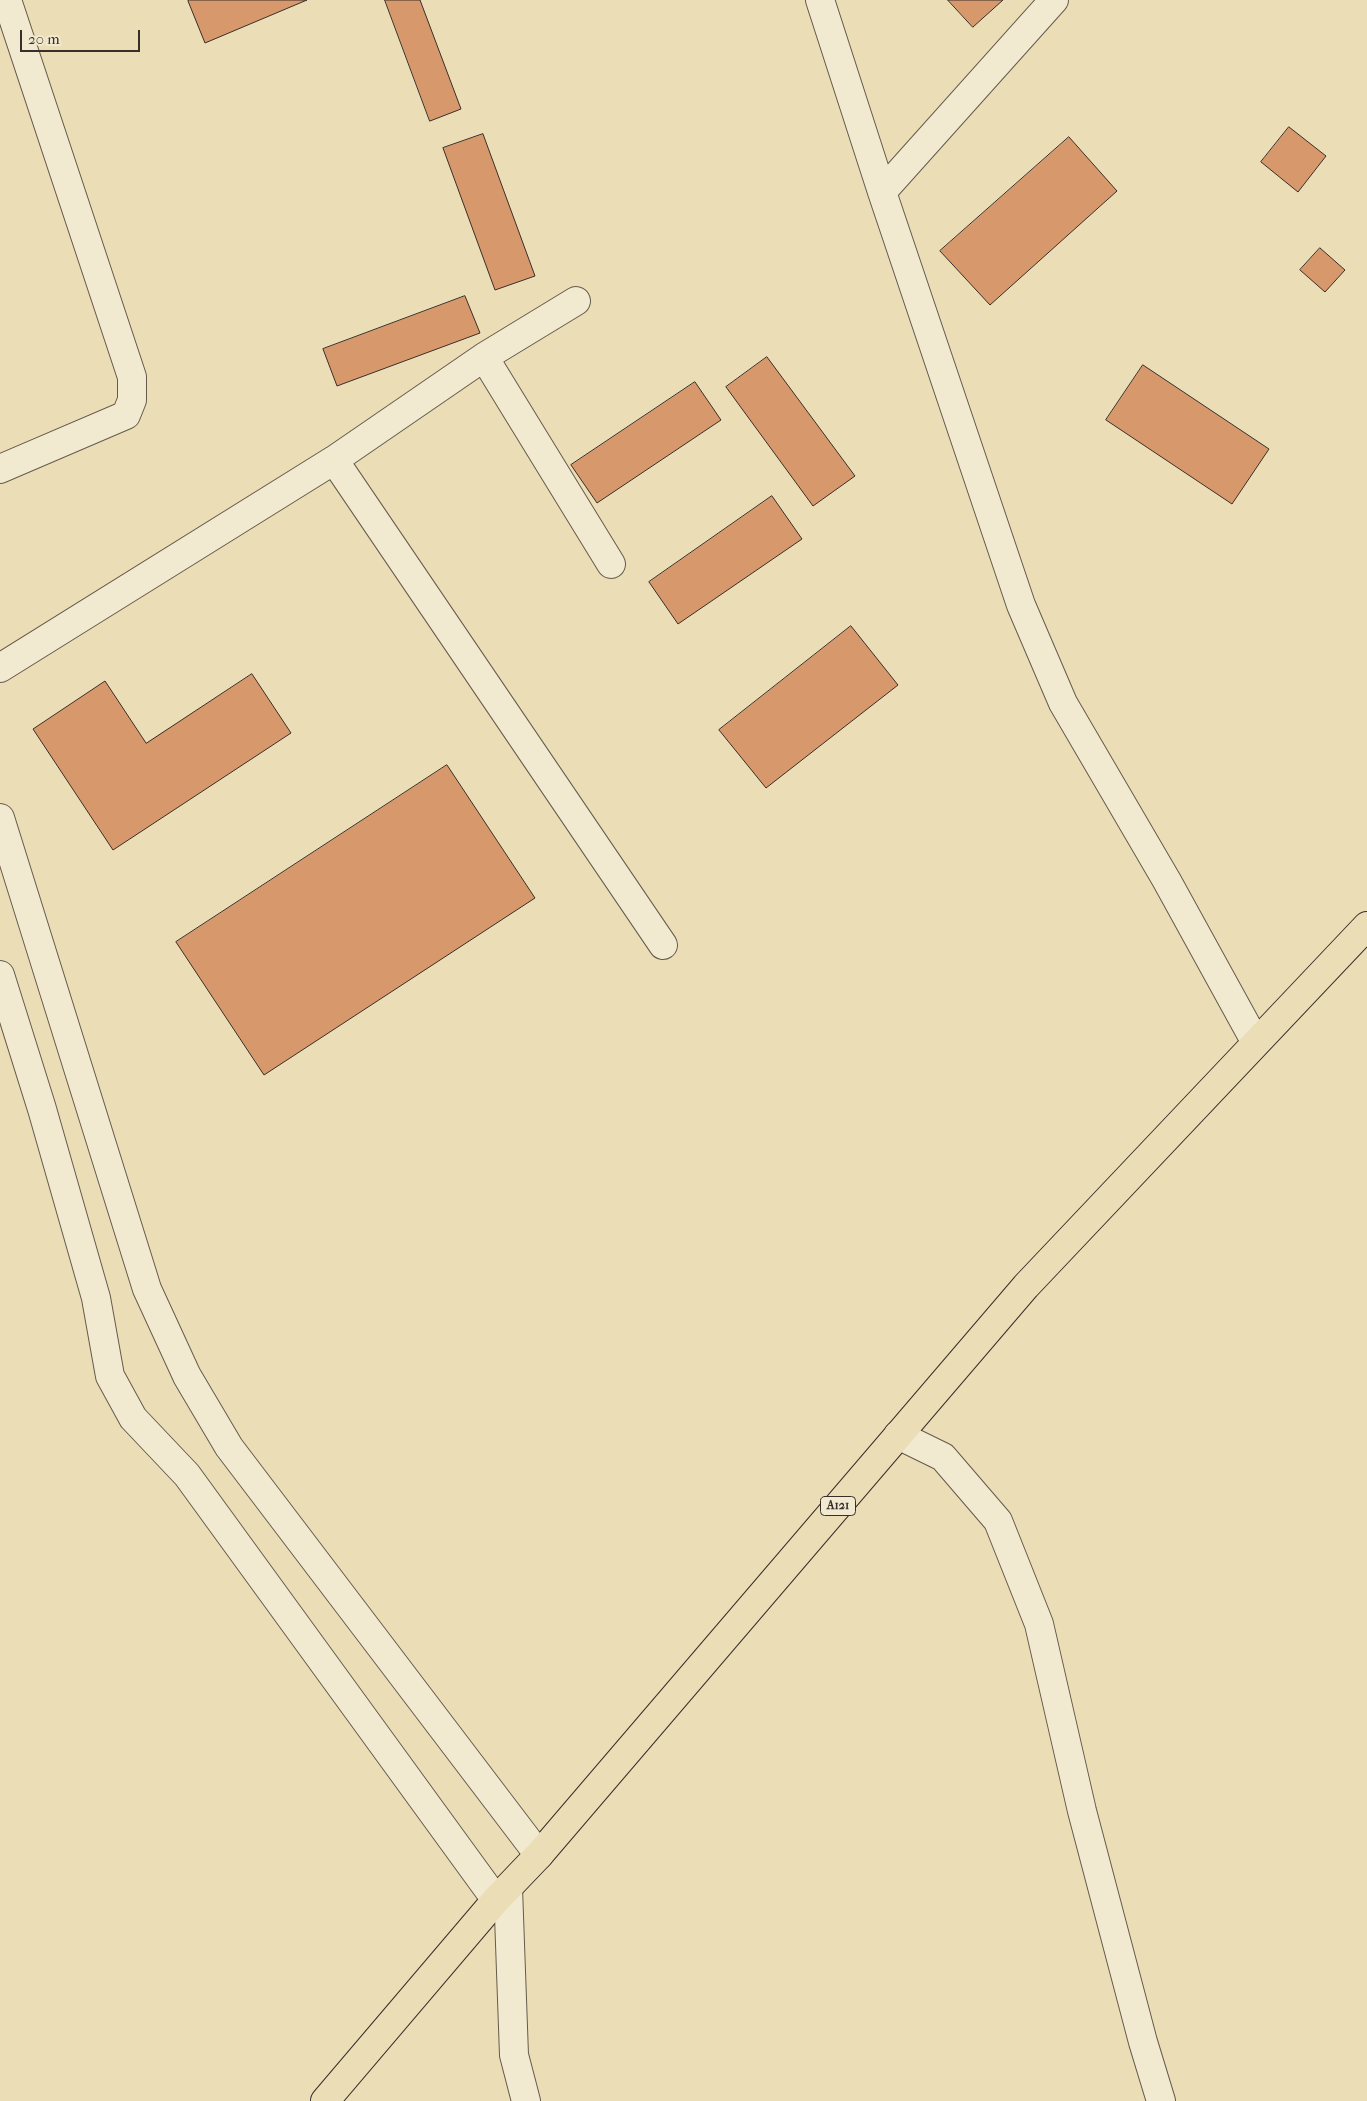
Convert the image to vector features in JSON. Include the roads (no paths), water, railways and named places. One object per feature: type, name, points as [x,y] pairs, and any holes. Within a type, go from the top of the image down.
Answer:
[{"type":"main road","name":"A121","points":[[325,2101],[502,1894],[539,1855],[1026,1286],[1255,1041],[1367,926]]},
{"type":"lane","points":[[0,469],[126,416],[132,400],[132,377],[7,0]]},
{"type":"lane","points":[[820,0],[882,192],[1021,605],[1064,704],[1167,881],[1255,1041]]},
{"type":"lane","points":[[882,192],[1054,0]]},
{"type":"lane","points":[[0,668],[334,460],[484,357],[576,301]]},
{"type":"lane","points":[[484,357],[611,564]]},
{"type":"lane","points":[[334,460],[663,945]]},
{"type":"lane","points":[[0,818],[146,1289],[187,1376],[229,1448],[539,1855]]},
{"type":"lane","points":[[0,975],[42,1109],[96,1298],[110,1376],[133,1418],[187,1475],[502,1894],[514,2055],[526,2101]]},
{"type":"lane","points":[[898,1435],[943,1457],[998,1522],[1035,1615],[1082,1811],[1140,2032],[1161,2101]]}]
